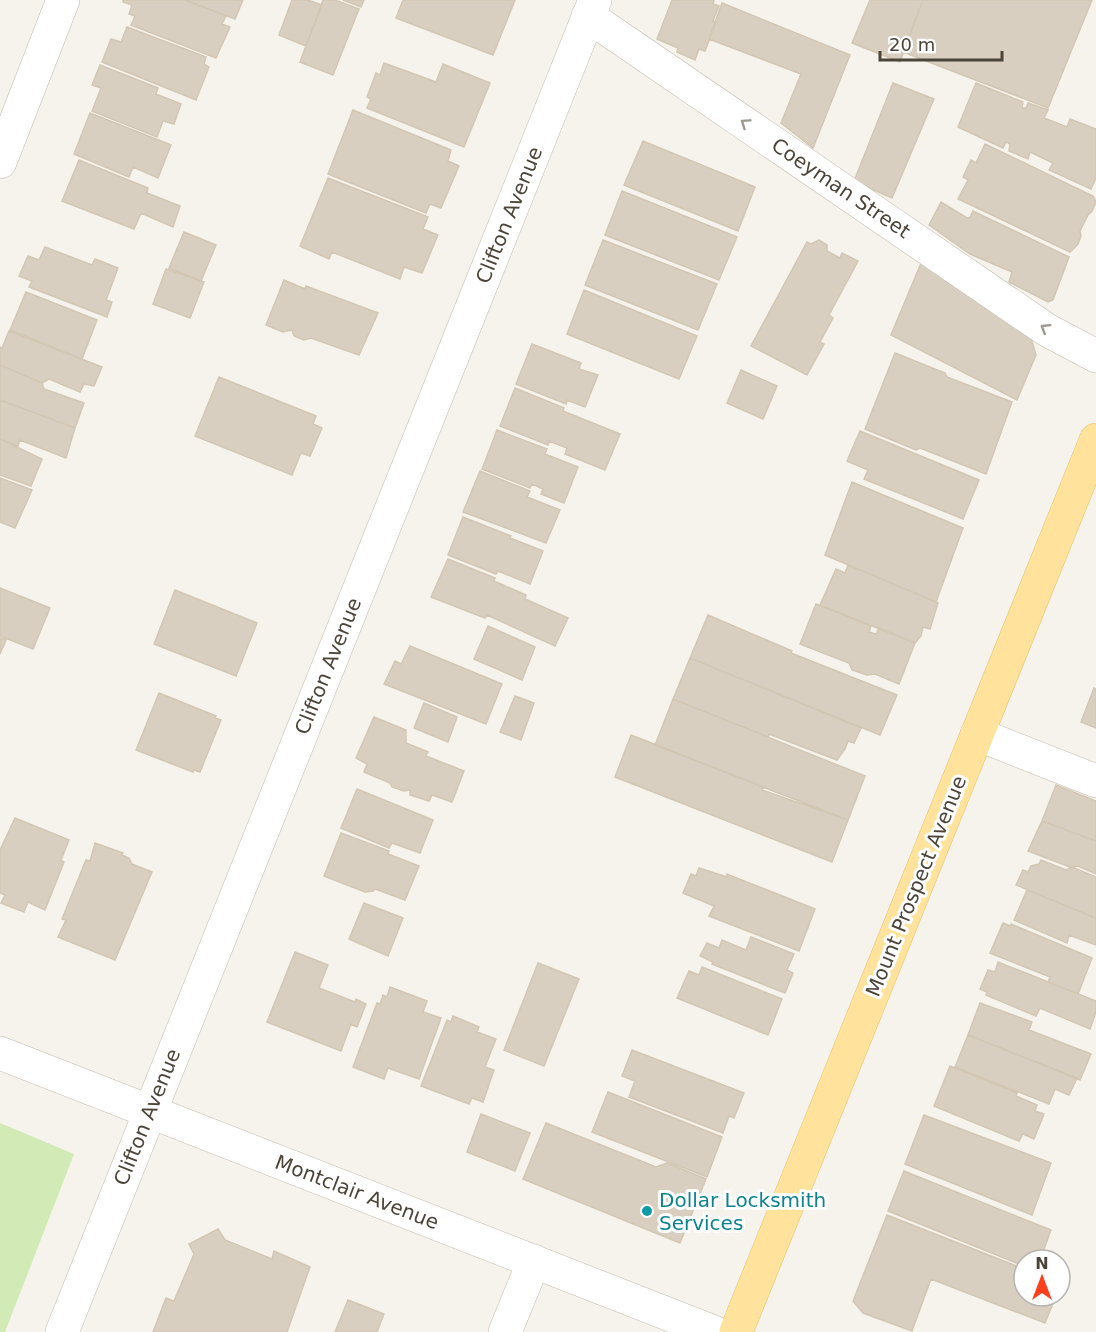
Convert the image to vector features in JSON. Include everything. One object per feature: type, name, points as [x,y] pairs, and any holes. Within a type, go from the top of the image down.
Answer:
[{"type":"main road","name":"Mount Prospect Avenue","points":[[736,1332],[1096,440]]},
{"type":"street","points":[[0,162],[63,0]]},
{"type":"street","name":"Coeyman Street","points":[[591,8],[1047,330],[1096,356]]},
{"type":"street","name":"Clifton Avenue","points":[[62,1332],[591,8]]},
{"type":"street","points":[[977,734],[1096,782]]},
{"type":"street","name":"Montclair Avenue","points":[[0,1053],[714,1332]]},
{"type":"street","points":[[505,1332],[534,1261]]},
{"type":"green space","points":[[0,1123],[74,1154],[5,1332],[0,1332]]},
{"type":"building","points":[[123,0],[185,0],[226,16],[222,24],[230,27],[216,58],[131,25],[135,16],[129,14],[132,5]]},
{"type":"building","points":[[185,0],[243,0],[235,19]]},
{"type":"building","points":[[292,0],[308,0],[322,5],[306,46],[279,35]]},
{"type":"building","points":[[323,0],[335,0],[359,9],[333,75],[300,62]]},
{"type":"building","points":[[343,0],[364,0],[361,7]]},
{"type":"building","points":[[403,0],[515,0],[493,55],[396,18]]},
{"type":"building","points":[[672,0],[714,0],[713,4],[719,6],[713,21],[716,22],[705,51],[699,49],[695,60],[677,52],[678,48],[657,39]]},
{"type":"building","points":[[870,0],[923,0],[900,62],[852,43]]},
{"type":"building","points":[[923,0],[1092,0],[1048,108],[903,52]]},
{"type":"building","points":[[722,3],[850,55],[813,148],[781,123],[801,74],[709,39]]},
{"type":"building","points":[[127,27],[206,57],[204,64],[209,67],[196,100],[102,62],[111,39],[121,42]]},
{"type":"building","points":[[384,63],[436,82],[443,64],[490,83],[464,147],[367,108],[371,99],[367,97],[376,73],[380,75]]},
{"type":"building","points":[[100,65],[158,88],[156,94],[181,104],[174,124],[163,121],[157,137],[92,111],[101,88],[92,85]]},
{"type":"building","points":[[893,83],[934,99],[892,198],[854,181]]},
{"type":"building","points":[[976,83],[1023,102],[1022,108],[1026,108],[1028,103],[1048,110],[1044,118],[1067,127],[1070,119],[1096,129],[1096,178],[1091,189],[1049,170],[1053,163],[1030,152],[1028,159],[1009,151],[1010,144],[1006,142],[1003,148],[958,127]]},
{"type":"building","points":[[353,110],[451,150],[448,161],[459,166],[441,208],[430,204],[426,213],[328,174]]},
{"type":"building","points":[[90,113],[171,145],[158,178],[133,167],[129,177],[74,154]]},
{"type":"building","points":[[643,141],[755,187],[738,231],[624,185]]},
{"type":"building","points":[[985,144],[1093,196],[1096,202],[1080,231],[1078,244],[1070,252],[958,199],[968,180],[963,177],[971,160],[976,163]]},
{"type":"building","points":[[79,160],[148,188],[147,193],[180,206],[173,227],[141,213],[134,229],[62,201]]},
{"type":"building","points":[[328,178],[428,217],[423,229],[438,235],[422,273],[404,267],[400,279],[332,252],[329,259],[300,246]]},
{"type":"building","points":[[622,191],[737,237],[719,280],[605,235]]},
{"type":"building","points":[[941,202],[967,218],[973,211],[1069,257],[1053,300],[1048,302],[1009,282],[1012,272],[970,254],[929,225]]},
{"type":"building","points":[[184,232],[216,245],[201,281],[169,268]]},
{"type":"building","points":[[603,240],[717,284],[698,330],[585,285]]},
{"type":"building","points":[[819,240],[827,245],[827,251],[840,258],[842,253],[858,261],[829,315],[833,318],[820,342],[824,344],[807,375],[751,346],[807,242],[811,244]]},
{"type":"building","points":[[45,247],[92,265],[95,259],[118,268],[106,300],[112,302],[107,317],[29,287],[32,281],[19,276],[28,256],[39,260]]},
{"type":"building","points":[[922,261],[1031,338],[1036,355],[1017,400],[891,335]]},
{"type":"building","points":[[166,269],[204,282],[190,318],[153,304]]},
{"type":"building","points":[[284,280],[378,313],[359,355],[311,338],[304,340],[294,336],[292,330],[283,332],[266,325]]},
{"type":"building","points":[[584,290],[697,336],[679,379],[567,334]]},
{"type":"building","points":[[26,292],[97,320],[82,359],[10,330]]},
{"type":"building","points":[[9,331],[102,367],[94,386],[84,384],[80,392],[49,379],[42,383],[0,365],[0,347],[2,348]]},
{"type":"building","points":[[532,344],[581,363],[579,369],[598,375],[585,407],[567,400],[566,404],[516,384]]},
{"type":"building","points":[[895,353],[945,373],[947,377],[1012,402],[986,474],[920,448],[916,450],[865,429]]},
{"type":"building","points":[[0,365],[42,383],[44,389],[84,403],[75,428],[0,400]]},
{"type":"building","points":[[741,370],[777,386],[763,419],[727,403]]},
{"type":"building","points":[[219,377],[316,416],[313,424],[322,428],[310,456],[301,453],[292,475],[195,436]]},
{"type":"building","points":[[515,388],[564,408],[563,411],[620,434],[605,470],[565,454],[567,448],[549,441],[548,445],[500,426]]},
{"type":"building","points":[[0,400],[75,428],[66,458],[20,440],[18,446],[0,439]]},
{"type":"building","points":[[497,430],[547,449],[545,454],[578,467],[564,503],[541,494],[543,489],[532,484],[530,488],[482,469]]},
{"type":"building","points":[[860,431],[979,480],[963,519],[864,479],[868,470],[847,461]]},
{"type":"building","points":[[0,439],[42,459],[31,486],[0,475]]},
{"type":"building","points":[[480,471],[530,491],[527,497],[560,510],[546,543],[463,512]]},
{"type":"building","points":[[0,478],[32,490],[15,528],[0,522]]},
{"type":"building","points":[[852,482],[963,528],[936,602],[825,555]]},
{"type":"building","points":[[463,517],[543,551],[530,584],[498,571],[496,574],[448,555]]},
{"type":"building","points":[[448,559],[495,578],[494,581],[526,595],[525,599],[568,618],[555,646],[487,615],[485,618],[431,597]]},
{"type":"building","points":[[848,565],[938,603],[930,629],[923,627],[921,636],[915,643],[820,605],[836,569],[845,573]]},
{"type":"building","points":[[0,588],[50,608],[33,649],[0,636]]},
{"type":"building","points":[[175,590],[257,623],[236,676],[154,644]]},
{"type":"building","points":[[816,604],[871,626],[869,632],[876,634],[879,628],[915,643],[899,684],[875,674],[867,675],[852,670],[849,663],[800,644]]},
{"type":"building","points":[[708,615],[792,651],[791,653],[897,695],[880,735],[690,658]]},
{"type":"building","points":[[488,626],[535,647],[522,680],[474,659]]},
{"type":"building","points":[[0,638],[6,640],[0,654]]},
{"type":"building","points":[[410,646],[502,684],[486,724],[384,684],[395,661],[401,664]]},
{"type":"building","points":[[690,658],[861,728],[854,743],[848,741],[837,760],[769,734],[768,737],[673,699]]},
{"type":"building","points":[[1094,688],[1096,689],[1096,728],[1081,722]]},
{"type":"building","points":[[159,693],[221,720],[200,772],[194,770],[193,772],[136,750]]},
{"type":"building","points":[[515,696],[534,703],[521,740],[500,732]]},
{"type":"building","points":[[673,699],[865,776],[848,820],[655,745]]},
{"type":"building","points":[[424,703],[457,717],[448,742],[414,728]]},
{"type":"building","points":[[374,717],[406,730],[406,743],[428,752],[426,756],[464,771],[452,802],[432,795],[429,801],[410,795],[410,790],[404,791],[392,787],[390,783],[364,772],[367,764],[356,758]]},
{"type":"building","points":[[631,735],[764,787],[762,790],[848,820],[832,862],[615,777]]},
{"type":"building","points":[[1056,785],[1096,801],[1096,841],[1042,821]]},
{"type":"building","points":[[357,789],[433,820],[420,853],[392,843],[389,848],[341,828]]},
{"type":"building","points":[[15,818],[69,840],[61,860],[64,862],[45,910],[28,902],[24,912],[1,903],[5,895],[0,893],[0,850]]},
{"type":"building","points":[[1042,821],[1096,841],[1096,874],[1078,866],[1070,867],[1028,851]]},
{"type":"building","points":[[341,833],[389,851],[388,854],[419,866],[405,900],[375,889],[365,892],[324,876]]},
{"type":"building","points":[[95,843],[123,853],[122,855],[129,858],[132,864],[152,872],[115,960],[58,937],[66,920],[62,919],[86,860],[90,861]]},
{"type":"building","points":[[1041,860],[1066,870],[1072,867],[1096,877],[1096,918],[1016,885],[1023,870],[1028,872],[1031,866],[1039,864]]},
{"type":"building","points":[[699,868],[727,877],[727,874],[815,909],[799,951],[709,916],[714,906],[683,893],[691,874],[696,876]]},
{"type":"building","points":[[1027,890],[1096,918],[1096,945],[1069,935],[1067,943],[1014,920]]},
{"type":"building","points":[[364,903],[403,918],[388,956],[349,939]]},
{"type":"building","points":[[1003,923],[1010,926],[1011,924],[1092,958],[1078,994],[1048,982],[1050,977],[990,953]]},
{"type":"building","points":[[751,937],[794,954],[787,970],[793,973],[785,993],[712,964],[713,962],[700,956],[707,943],[719,948],[722,940],[746,950]]},
{"type":"building","points":[[295,952],[328,965],[319,988],[366,1004],[357,1027],[351,1024],[341,1051],[267,1022]]},
{"type":"building","points":[[998,962],[1096,1001],[1096,1012],[1090,1029],[1040,1008],[1036,1016],[986,995],[987,992],[980,989],[988,970],[995,972]]},
{"type":"building","points":[[538,963],[579,979],[544,1066],[504,1050]]},
{"type":"building","points":[[702,967],[782,999],[768,1035],[677,998],[689,971],[699,975]]},
{"type":"building","points":[[390,987],[427,1001],[423,1012],[441,1018],[419,1079],[388,1068],[384,1079],[353,1067],[377,1003],[380,1004],[383,995],[387,997]]},
{"type":"building","points":[[980,1003],[1032,1022],[1029,1030],[1091,1054],[1080,1080],[968,1035]]},
{"type":"building","points":[[453,1016],[479,1027],[477,1032],[496,1039],[485,1067],[494,1070],[483,1102],[472,1098],[469,1104],[421,1086],[447,1020],[451,1022]]},
{"type":"building","points":[[968,1035],[1077,1078],[1069,1095],[1055,1089],[1049,1104],[955,1067]]},
{"type":"building","points":[[632,1050],[744,1093],[734,1118],[729,1116],[723,1133],[629,1097],[635,1081],[622,1076]]},
{"type":"building","points":[[950,1066],[1017,1093],[1016,1096],[1037,1105],[1035,1111],[1044,1114],[1034,1139],[1023,1134],[1019,1141],[934,1106]]},
{"type":"building","points":[[608,1092],[722,1137],[707,1177],[592,1132]]},
{"type":"building","points":[[481,1114],[530,1133],[515,1171],[467,1152]]},
{"type":"building","points":[[924,1115],[1051,1163],[1032,1215],[905,1164]]},
{"type":"building","name":"Dollar Locksmith Services","points":[[546,1123],[656,1167],[667,1163],[706,1179],[680,1243],[523,1179]]},
{"type":"building","points":[[904,1171],[1051,1230],[1044,1248],[1012,1248],[1012,1261],[888,1211]]},
{"type":"building","points":[[887,1215],[1012,1264],[1012,1308],[1051,1308],[1045,1323],[931,1279],[912,1331],[863,1313],[853,1301]]},
{"type":"building","points":[[218,1229],[225,1240],[272,1259],[274,1251],[310,1267],[287,1332],[153,1332],[166,1298],[174,1301],[194,1254],[189,1244]]},
{"type":"building","points":[[348,1300],[384,1314],[377,1332],[335,1332]]},
{"type":"place","name":"Dollar Locksmith Services","points":[[647,1211]]}]
